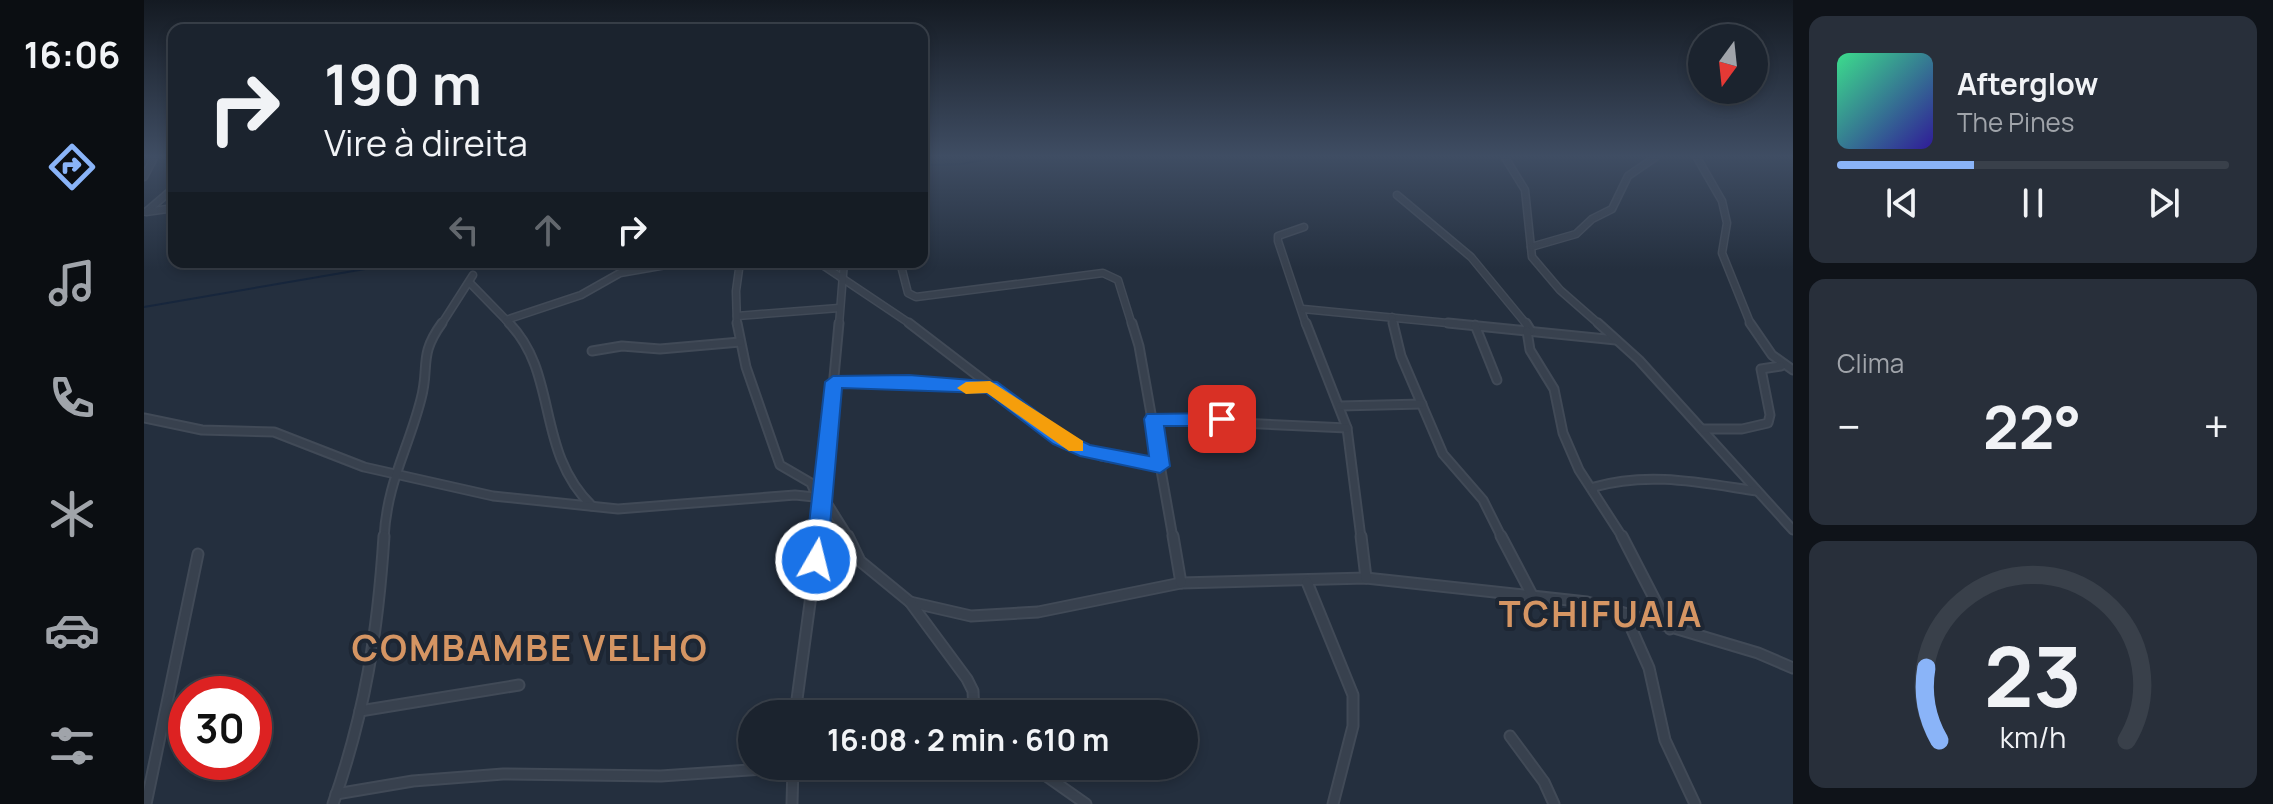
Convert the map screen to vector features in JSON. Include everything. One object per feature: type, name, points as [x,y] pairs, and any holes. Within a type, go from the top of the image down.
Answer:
[{"type":"street","points":[[146,212],[168,194]]},
{"type":"street","points":[[1525,194],[1532,257],[1560,290],[1618,340],[1793,530]]},
{"type":"street","points":[[1531,247],[1572,236],[1612,209],[1620,194]]},
{"type":"street","points":[[1718,194],[1727,223],[1722,253],[1732,267],[1736,287],[1762,346],[1789,368]]},
{"type":"street","points":[[1397,195],[1478,262],[1509,295],[1529,331],[1530,350],[1554,389],[1563,433],[1579,470],[1627,543],[1670,629]]},
{"type":"street","points":[[146,212],[168,209]]},
{"type":"street","points":[[1304,227],[1278,236],[1278,241],[1317,357],[1347,428],[1366,578]]},
{"type":"street","points":[[506,320],[581,295],[620,273],[649,268]]},
{"type":"street","points":[[739,268],[735,285],[740,342],[750,386],[780,465],[811,483],[840,518],[860,561],[910,602],[967,679],[973,700]]},
{"type":"street","points":[[827,268],[1060,439],[1086,451],[1160,466]]},
{"type":"street","points":[[797,700],[821,497],[843,268]]},
{"type":"street","points":[[902,268],[908,293],[916,297],[1057,278],[1111,275],[1123,285],[1153,419],[1181,583]]},
{"type":"street","points":[[594,508],[576,492],[560,465],[532,356],[520,333],[487,307],[472,280],[425,351],[423,390],[394,474],[385,526],[379,625],[360,711],[334,799],[413,781],[503,774],[661,776],[738,770]]},
{"type":"street","points":[[737,316],[839,308]]},
{"type":"street","points":[[1303,309],[1618,340]]},
{"type":"street","points":[[1392,317],[1401,356],[1443,454],[1468,487],[1483,500],[1532,595]]},
{"type":"street","points":[[1475,325],[1497,380]]},
{"type":"street","points":[[592,351],[622,346],[660,349],[740,342]]},
{"type":"street","points":[[1702,429],[1742,429],[1768,423],[1770,415],[1761,369],[1789,368]]},
{"type":"street","points":[[833,382],[909,381],[990,387]]},
{"type":"street","points":[[1340,406],[1422,404]]},
{"type":"street","points":[[144,418],[202,430],[274,432],[321,453],[394,474],[493,496],[594,508],[644,508],[795,495],[821,497]]},
{"type":"street","points":[[1153,419],[1347,428]]},
{"type":"street","points":[[1593,491],[1594,487],[1609,481],[1626,480],[1675,480],[1758,491]]},
{"type":"street","points":[[146,804],[198,554]]},
{"type":"street","points":[[910,602],[944,612],[1007,615],[1181,583],[1232,580],[1307,582],[1366,578],[1587,602],[1758,653],[1793,668]]},
{"type":"street","points":[[1307,582],[1354,703],[1353,726],[1333,804]]},
{"type":"street","points":[[1625,614],[1649,668],[1665,740],[1695,804]]},
{"type":"street","points":[[360,711],[460,692],[519,685]]},
{"type":"street","points":[[1510,736],[1544,782],[1554,804]]},
{"type":"street","points":[[792,804],[793,780]]},
{"type":"street","points":[[1052,780],[1086,804]]},
{"type":"waterway","points":[[144,307],[371,268]]},
{"type":"slow traffic","points":[[966,388],[990,387],[1060,439],[1076,446]]},
{"type":"district","name":"TCHIFUAIA","points":[[1601,613]]},
{"type":"district","name":"COMBAMBE VELHO","points":[[530,647]]},
{"type":"route","points":[[816,560],[833,382],[909,381],[965,388],[990,387],[1060,439],[1101,456],[1160,466],[1153,419],[1222,419]]}]
